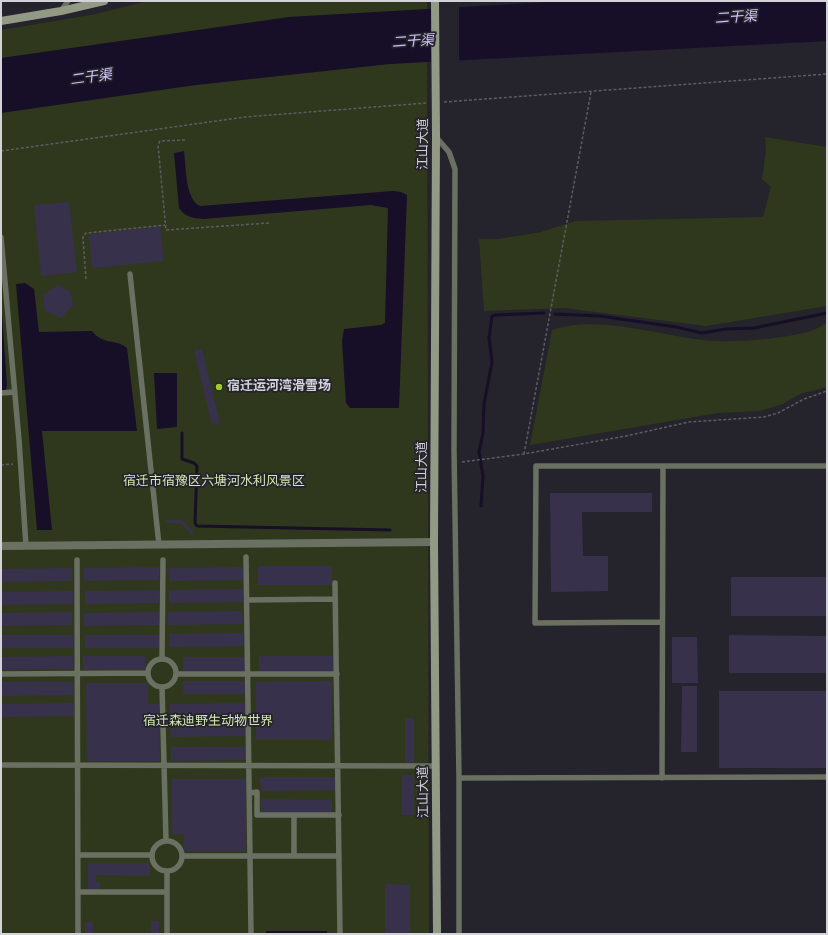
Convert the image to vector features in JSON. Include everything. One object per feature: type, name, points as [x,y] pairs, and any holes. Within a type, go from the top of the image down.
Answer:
[{"type":"main road","points":[[1,21],[61,11],[104,1]]},
{"type":"main road","name":"江山大道","points":[[435,1],[436,137],[434,542],[437,934]]},
{"type":"street","points":[[1,546],[434,542]]},
{"type":"lane","points":[[61,11],[68,1]]},
{"type":"lane","points":[[436,137],[449,152],[455,169],[455,464],[459,778],[459,934]]},
{"type":"lane","points":[[1,237],[15,392],[26,546]]},
{"type":"lane","points":[[130,274],[159,545]]},
{"type":"lane","points":[[1,393],[15,392]]},
{"type":"lane","points":[[662,622],[535,623],[536,466],[827,466]]},
{"type":"lane","points":[[662,778],[663,466]]},
{"type":"lane","points":[[246,557],[251,934]]},
{"type":"lane","points":[[77,560],[78,934]]},
{"type":"lane","points":[[162,658],[163,560]]},
{"type":"lane","points":[[335,583],[340,934]]},
{"type":"lane","points":[[247,600],[336,599]]},
{"type":"lane","points":[[162,658],[173,663],[176,674],[171,684],[162,687],[153,684],[148,674],[152,662],[162,658]]},
{"type":"lane","points":[[1,674],[148,674]]},
{"type":"lane","points":[[176,674],[337,674]]},
{"type":"lane","points":[[162,687],[166,841]]},
{"type":"lane","points":[[1,765],[435,766]]},
{"type":"lane","points":[[459,778],[827,777]]},
{"type":"lane","points":[[250,792],[257,792],[257,815],[339,815]]},
{"type":"lane","points":[[294,815],[294,856]]},
{"type":"lane","points":[[166,841],[178,847],[182,856],[179,865],[167,871],[157,868],[154,864],[152,855],[156,845],[166,841]]},
{"type":"lane","points":[[78,855],[152,855]]},
{"type":"lane","points":[[182,856],[339,856]]},
{"type":"lane","points":[[167,871],[167,934]]},
{"type":"lane","points":[[78,892],[167,892]]},
{"type":"path","points":[[440,102],[827,74]]},
{"type":"path","points":[[524,454],[591,92]]},
{"type":"path","points":[[1,151],[244,117],[432,103]]},
{"type":"path","points":[[185,140],[160,142],[158,145],[166,230],[269,223]]},
{"type":"path","points":[[86,279],[83,236],[86,233],[166,225]]},
{"type":"path","points":[[455,464],[524,454],[626,436],[690,422],[764,417],[778,413],[804,399],[827,391]]},
{"type":"path","points":[[1,465],[20,464]]},
{"type":"green space","name":"宿迁市宿豫区六塘河水利风景区","points":[[148,1],[427,1],[429,934],[1,934],[1,30],[96,14]]},
{"type":"green space","points":[[765,137],[827,147],[827,306],[706,326],[564,308],[484,311],[479,239],[498,239],[541,232],[575,221],[763,217],[771,187],[762,179],[766,150]]},
{"type":"green space","points":[[827,322],[827,387],[800,394],[783,404],[760,411],[718,413],[530,445],[552,330],[570,325],[611,325],[696,339],[732,341],[765,339],[800,334],[817,329]]},
{"type":"water","name":"二干渠","points":[[566,1],[827,1],[827,41],[390,64],[196,85],[1,113],[1,58],[289,17]]},
{"type":"water","points":[[184,151],[187,182],[191,197],[200,206],[393,191],[401,192],[407,195],[399,408],[350,408],[346,403],[342,341],[344,329],[381,325],[385,323],[388,208],[371,205],[203,219],[193,217],[187,215],[179,208],[174,153]]},
{"type":"water","points":[[25,283],[34,289],[39,332],[92,331],[101,339],[118,343],[127,348],[137,431],[42,431],[52,530],[37,530],[16,284]]},
{"type":"water","points":[[1,301],[7,385],[6,390],[1,390]]},
{"type":"water","points":[[154,373],[177,373],[177,427],[157,429]]},
{"type":"water","points":[[266,931],[327,931],[327,934],[266,934]]},
{"type":"pier","points":[[459,5],[459,62],[431,63],[431,7]]},
{"type":"building","points":[[69,202],[77,272],[41,276],[34,205]]},
{"type":"building","points":[[160,227],[164,261],[92,268],[89,234]]},
{"type":"building","points":[[58,285],[71,292],[73,305],[61,318],[45,311],[43,295]]},
{"type":"building","points":[[202,349],[220,423],[212,425],[194,350]]},
{"type":"building","points":[[550,493],[652,493],[652,512],[582,512],[583,556],[608,556],[608,591],[551,592]]},
{"type":"building","points":[[165,520],[182,520],[194,533],[192,536],[181,523],[165,523]]},
{"type":"building","points":[[258,566],[332,566],[332,585],[258,585]]},
{"type":"building","points":[[159,567],[159,580],[84,581],[84,568]]},
{"type":"building","points":[[243,567],[243,580],[169,581],[168,568]]},
{"type":"building","points":[[72,568],[72,581],[1,582],[1,569]]},
{"type":"building","points":[[731,577],[827,577],[827,616],[731,616]]},
{"type":"building","points":[[243,589],[243,602],[169,603],[169,590]]},
{"type":"building","points":[[159,590],[159,603],[85,604],[85,591]]},
{"type":"building","points":[[73,591],[73,604],[1,605],[1,592]]},
{"type":"building","points":[[242,611],[243,624],[168,625],[168,612]]},
{"type":"building","points":[[72,612],[72,625],[1,626],[1,613]]},
{"type":"building","points":[[159,612],[159,625],[84,626],[84,613]]},
{"type":"building","points":[[243,633],[243,646],[169,647],[169,634]]},
{"type":"building","points":[[1,635],[73,635],[73,648],[1,648]]},
{"type":"building","points":[[85,635],[159,635],[159,648],[85,648]]},
{"type":"building","points":[[729,635],[827,636],[827,673],[729,673]]},
{"type":"building","points":[[672,637],[697,637],[698,683],[672,683]]},
{"type":"building","points":[[73,656],[73,669],[1,670],[1,657]]},
{"type":"building","points":[[83,656],[145,656],[145,670],[83,670]]},
{"type":"building","points":[[259,656],[333,656],[333,671],[259,671]]},
{"type":"building","points":[[183,657],[245,657],[245,671],[183,671]]},
{"type":"building","points":[[183,681],[245,681],[245,694],[183,694]]},
{"type":"building","points":[[332,681],[332,740],[256,740],[256,682]]},
{"type":"building","points":[[1,682],[73,682],[74,695],[1,696]]},
{"type":"building","points":[[86,683],[148,683],[148,704],[159,704],[160,761],[87,761]]},
{"type":"building","points":[[682,686],[697,686],[697,752],[681,752]]},
{"type":"building","points":[[719,691],[827,691],[827,768],[719,768]]},
{"type":"building","points":[[74,703],[74,716],[1,717],[1,704]]},
{"type":"building","points":[[245,703],[245,716],[170,717],[170,704]]},
{"type":"building","points":[[405,718],[414,718],[414,763],[405,763]]},
{"type":"building","points":[[245,723],[245,736],[171,737],[170,724]]},
{"type":"building","points":[[171,747],[246,747],[246,760],[171,761]]},
{"type":"building","points":[[402,775],[414,775],[414,815],[402,815]]},
{"type":"building","points":[[260,777],[336,777],[336,790],[261,791]]},
{"type":"building","points":[[172,779],[246,779],[246,851],[184,851],[184,834],[172,834]]},
{"type":"building","points":[[261,799],[332,800],[332,812],[261,812]]},
{"type":"building","points":[[88,863],[150,863],[150,876],[96,875],[96,882],[100,882],[100,889],[88,889]]},
{"type":"building","points":[[385,884],[410,885],[410,934],[385,934]]},
{"type":"building","points":[[151,921],[159,921],[159,934],[151,934]]},
{"type":"building","points":[[85,922],[93,922],[93,934],[85,934]]},
{"type":"waterway","points":[[481,506],[483,476],[479,452],[483,433],[484,404],[492,362],[489,338],[492,316],[544,313]]},
{"type":"waterway","points":[[555,314],[600,316],[676,327],[702,333],[726,329],[754,328],[827,313]]},
{"type":"waterway","points":[[182,433],[182,459],[194,463],[197,466],[195,523],[197,526],[390,530]]},
{"type":"place","name":"宿迁运河湾滑雪场","points":[[219,387]]},
{"type":"park label","name":"宿迁森迪野生动物世界","points":[[208,722]]}]
